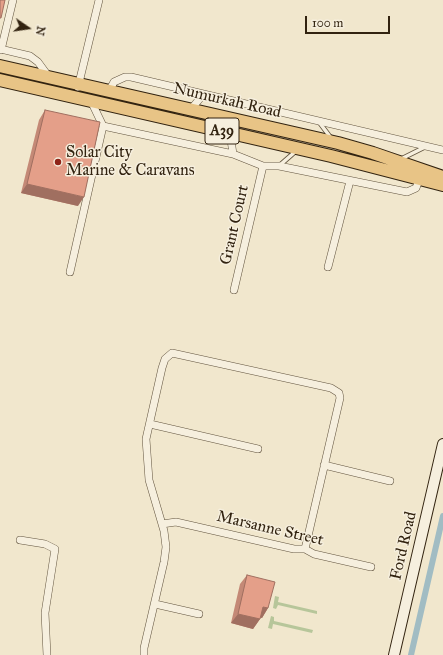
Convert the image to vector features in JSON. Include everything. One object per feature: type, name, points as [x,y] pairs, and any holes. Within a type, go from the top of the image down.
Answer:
[{"type":"highway","name":"Numurkah Road","points":[[0,66],[338,143],[398,161],[420,175],[443,186]]},
{"type":"highway","name":"Numurkah Road","points":[[0,80],[299,149],[420,175],[443,177]]},
{"type":"highway","points":[[109,91],[111,100],[119,108]]},
{"type":"highway","points":[[293,132],[298,142],[315,152]]},
{"type":"street","points":[[13,0],[0,50],[30,56],[38,62],[49,77]]},
{"type":"street","points":[[75,97],[99,0]]},
{"type":"street","points":[[109,91],[114,82],[125,77],[131,77],[443,150]]},
{"type":"street","points":[[191,109],[203,95]]},
{"type":"street","points":[[70,272],[103,126],[91,101]]},
{"type":"street","points":[[103,126],[233,154],[263,166],[279,166],[407,192],[416,188],[420,175]]},
{"type":"street","points":[[230,133],[233,154]]},
{"type":"street","name":"Grant Court","points":[[234,290],[263,166]]},
{"type":"street","points":[[328,267],[350,181]]},
{"type":"street","points":[[144,655],[144,648],[155,604],[166,547],[162,524],[149,480],[146,439],[162,368],[165,359],[172,353],[331,388],[339,393],[340,398],[305,549]]},
{"type":"street","points":[[150,424],[258,449]]},
{"type":"street","name":"Ford Road","points":[[394,655],[443,444]]},
{"type":"street","points":[[324,465],[390,481]]},
{"type":"street","name":"Marsanne Street","points":[[162,524],[176,522],[294,549],[305,549],[314,554],[371,567]]},
{"type":"street","points":[[20,540],[45,544],[55,549],[45,613],[47,655]]},
{"type":"street","points":[[155,604],[199,614]]},
{"type":"lane","points":[[318,120],[330,136],[338,143]]},
{"type":"lane","points":[[398,161],[427,146]]},
{"type":"lane","points":[[279,166],[299,149]]},
{"type":"green space","points":[[275,596],[279,597],[278,602],[317,611],[317,614],[278,605],[276,609],[273,608]]},
{"type":"green space","points":[[271,616],[274,617],[274,621],[313,630],[312,633],[273,624],[272,629],[268,628]]},
{"type":"building","points":[[0,0],[5,0],[1,18],[0,18]]},
{"type":"building","name":"Solar City Marine & Caravans","points":[[45,110],[100,122],[84,197],[27,184]]},
{"type":"building","points":[[247,575],[275,582],[268,608],[263,607],[260,619],[238,614]]},
{"type":"waterway","points":[[411,655],[443,516]]},
{"type":"place","name":"Solar City Marine & Caravans","points":[[58,162]]}]
